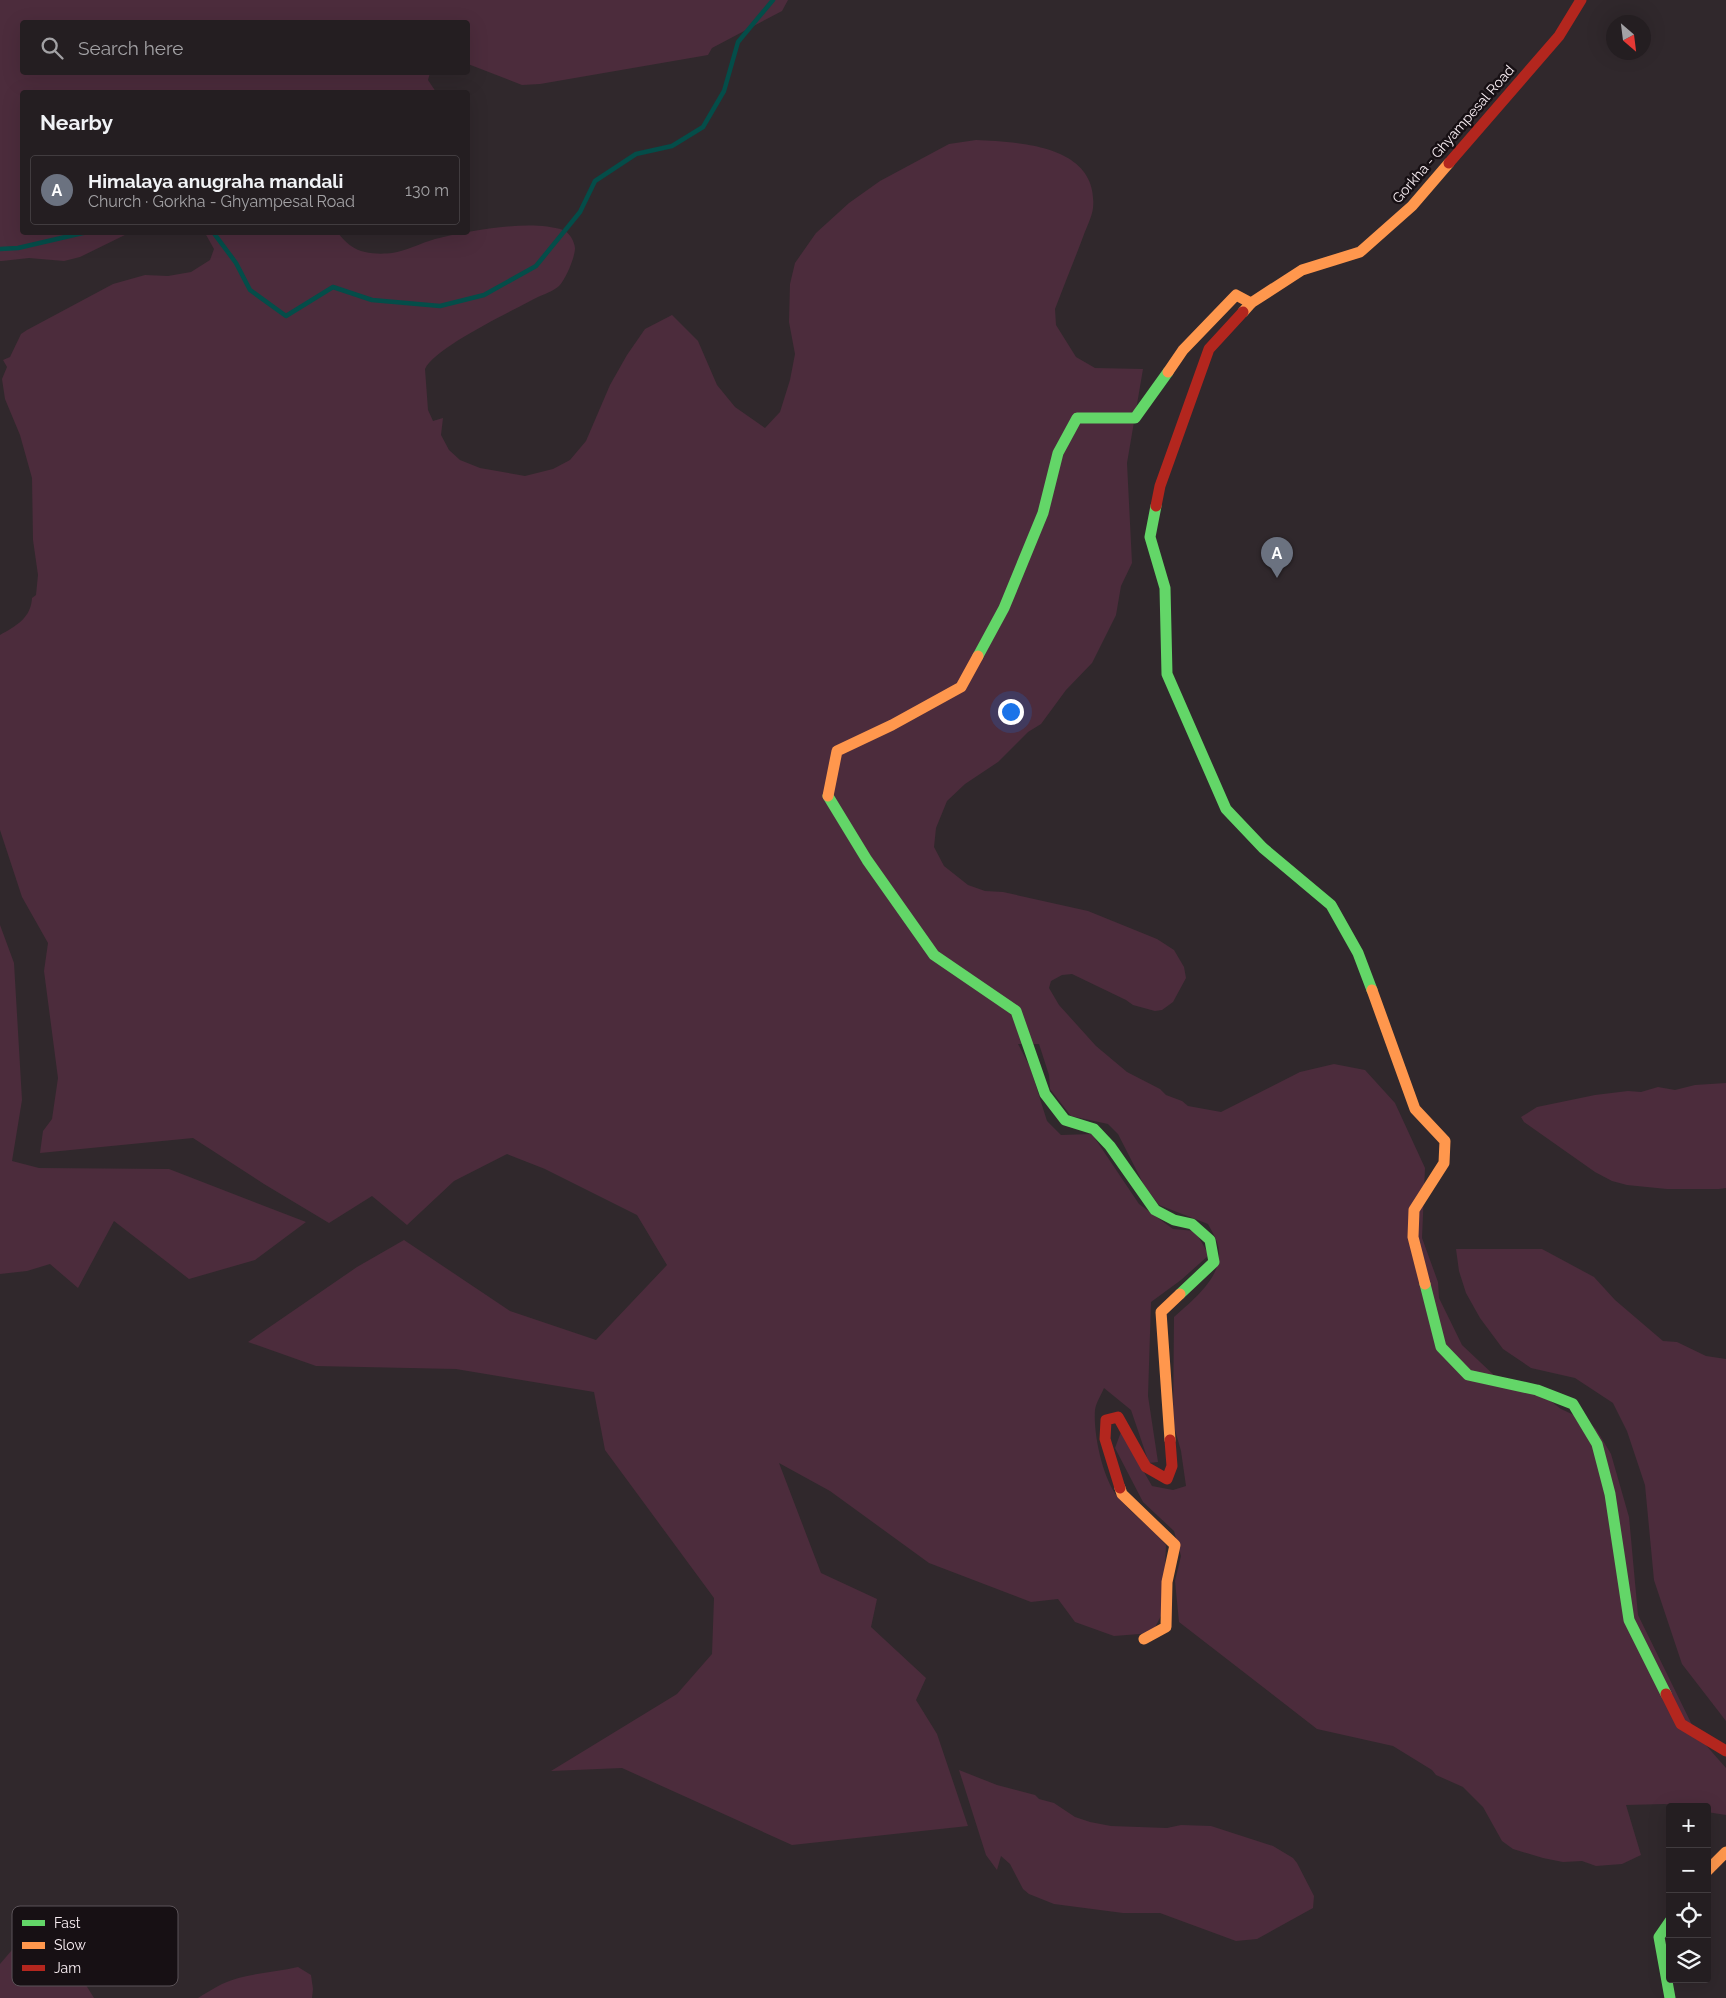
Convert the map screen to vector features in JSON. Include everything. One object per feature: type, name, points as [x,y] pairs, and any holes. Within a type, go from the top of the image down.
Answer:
[{"type":"main road","name":"Gorkha - Ghyampesal Road","points":[[1581,0],[1559,36],[1412,206],[1360,252],[1302,270],[1251,303],[1209,349],[1160,486],[1150,537],[1165,588],[1167,674],[1226,809],[1263,848],[1331,905],[1358,953],[1415,1109],[1445,1141],[1444,1163],[1414,1210],[1414,1237],[1441,1347],[1468,1376],[1537,1390],[1573,1404],[1597,1444],[1610,1494],[1629,1620],[1681,1724],[1726,1751]]},
{"type":"main road","points":[[1144,1639],[1166,1627],[1167,1582],[1175,1545],[1122,1494],[1104,1439],[1106,1420],[1118,1417],[1146,1467],[1167,1479],[1172,1466],[1160,1312],[1214,1262],[1210,1240],[1192,1224],[1174,1220],[1155,1210],[1110,1146],[1094,1128],[1065,1120],[1045,1094],[1016,1011],[934,954],[867,860],[828,798],[837,751],[892,725],[961,687],[1004,608],[1043,513],[1058,453],[1077,418],[1135,418],[1183,350],[1236,295],[1251,303]]},
{"type":"main road","points":[[1711,1867],[1726,1852]]},
{"type":"main road","points":[[1666,1927],[1659,1937],[1670,1998]]},
{"type":"shaded area","points":[[0,0],[788,0],[782,11],[712,48],[708,55],[540,84],[522,85],[470,65],[470,20],[20,20],[20,75],[429,75],[428,80],[435,90],[20,90],[20,235],[125,235],[80,257],[64,261],[29,258],[0,261]]},
{"type":"shaded area","points":[[976,140],[1034,146],[1053,151],[1070,159],[1083,171],[1092,187],[1093,208],[1055,309],[1056,325],[1076,357],[1095,368],[1143,369],[1127,463],[1132,563],[1121,586],[1116,615],[1092,663],[1066,690],[1041,724],[1028,732],[998,762],[965,784],[947,801],[936,828],[934,847],[944,866],[968,885],[985,891],[1003,892],[1088,911],[1157,939],[1174,950],[1184,967],[1186,978],[1173,1002],[1162,1010],[1155,1011],[1133,1005],[1072,974],[1062,975],[1051,981],[1049,988],[1059,1005],[1096,1046],[1127,1072],[1160,1089],[1166,1095],[1182,1101],[1188,1106],[1221,1112],[1300,1072],[1334,1064],[1365,1070],[1395,1103],[1425,1168],[1422,1238],[1438,1282],[1439,1298],[1462,1345],[1496,1377],[1544,1396],[1561,1409],[1587,1421],[1596,1429],[1611,1454],[1629,1517],[1638,1615],[1697,1735],[1726,1768],[1726,1815],[1711,1813],[1711,1803],[1626,1805],[1641,1855],[1622,1864],[1596,1866],[1582,1861],[1563,1862],[1513,1849],[1502,1841],[1483,1807],[1463,1787],[1436,1775],[1432,1770],[1393,1746],[1317,1729],[1179,1622],[1175,1581],[1181,1556],[1174,1531],[1143,1502],[1115,1448],[1121,1432],[1152,1486],[1173,1490],[1186,1486],[1181,1451],[1173,1423],[1174,1317],[1199,1294],[1214,1275],[1219,1253],[1217,1242],[1208,1224],[1159,1205],[1144,1185],[1118,1134],[1108,1124],[1071,1116],[1050,1089],[1049,1075],[1039,1044],[1018,1044],[1030,1067],[1047,1121],[1061,1135],[1092,1134],[1139,1204],[1173,1229],[1195,1231],[1209,1255],[1181,1280],[1151,1302],[1148,1396],[1158,1462],[1149,1463],[1131,1410],[1104,1388],[1095,1410],[1097,1443],[1104,1469],[1113,1490],[1124,1504],[1166,1545],[1163,1612],[1152,1633],[1114,1636],[1075,1622],[1058,1599],[1031,1602],[929,1563],[830,1491],[779,1463],[821,1573],[877,1599],[871,1627],[926,1678],[916,1700],[937,1734],[968,1826],[792,1845],[622,1768],[551,1771],[677,1694],[712,1654],[714,1598],[605,1450],[594,1392],[456,1369],[316,1366],[248,1342],[357,1267],[404,1240],[510,1311],[596,1340],[667,1265],[637,1215],[545,1169],[507,1154],[454,1181],[407,1225],[372,1196],[329,1223],[193,1138],[40,1153],[43,1131],[52,1119],[58,1078],[44,971],[48,943],[22,897],[0,830],[0,635],[17,625],[26,616],[32,598],[36,595],[38,575],[33,540],[32,478],[20,435],[5,399],[2,379],[7,367],[3,360],[10,357],[21,334],[113,284],[145,275],[168,276],[191,272],[210,260],[214,249],[206,235],[340,235],[353,247],[361,251],[382,254],[408,249],[435,239],[454,235],[470,235],[470,232],[499,227],[534,226],[563,230],[573,240],[575,248],[570,268],[559,286],[458,340],[443,350],[425,369],[428,410],[433,421],[443,418],[441,435],[449,450],[460,460],[480,468],[525,476],[553,469],[570,460],[586,441],[610,385],[645,329],[672,315],[698,341],[717,385],[735,407],[765,428],[780,412],[790,380],[795,354],[789,322],[790,284],[795,263],[816,233],[849,203],[880,181],[949,144]]},
{"type":"shaded area","points":[[0,925],[14,963],[22,1100],[12,1161],[39,1168],[169,1169],[306,1222],[255,1260],[189,1279],[114,1221],[78,1288],[50,1264],[27,1271],[0,1274]]},
{"type":"shaded area","points":[[1726,1083],[1726,1188],[1667,1189],[1627,1185],[1612,1181],[1595,1172],[1524,1122],[1521,1117],[1537,1107],[1595,1095],[1628,1091],[1641,1092],[1658,1087],[1675,1090],[1695,1085]]},
{"type":"shaded area","points":[[1456,1249],[1542,1249],[1594,1277],[1615,1300],[1663,1341],[1677,1342],[1706,1356],[1726,1359],[1726,1721],[1682,1664],[1654,1580],[1645,1485],[1627,1431],[1613,1403],[1575,1378],[1531,1368],[1503,1349],[1480,1318],[1466,1293],[1459,1271]]},
{"type":"shaded area","points":[[959,1770],[997,1785],[1035,1795],[1039,1799],[1054,1803],[1075,1817],[1090,1822],[1111,1826],[1167,1828],[1181,1825],[1211,1826],[1273,1846],[1293,1858],[1297,1863],[1314,1896],[1313,1908],[1257,1939],[1236,1941],[1160,1913],[1123,1913],[1054,1904],[1029,1894],[1023,1889],[1010,1864],[1001,1856],[997,1870],[986,1855]]},
{"type":"shaded area","points":[[12,1950],[12,1986],[86,1986],[94,1998],[0,1998],[0,1964]]},
{"type":"shaded area","points":[[298,1967],[311,1975],[312,1998],[198,1998],[231,1980]]},
{"type":"waterway","points":[[215,235],[236,263],[250,290],[286,316],[333,287],[372,300],[440,306],[484,295],[536,266],[580,212],[595,181],[636,154],[672,146],[703,127],[724,91],[738,42],[773,0]]},
{"type":"waterway","points":[[0,249],[18,248],[74,235]]},
{"type":"traffic: fast","points":[[978,656],[1004,608],[1043,513],[1058,453],[1077,418],[1135,418],[1168,372]]},
{"type":"traffic: fast","points":[[1156,506],[1150,537],[1165,588],[1167,674],[1226,809],[1263,848],[1331,905],[1358,953],[1372,990]]},
{"type":"traffic: fast","points":[[828,796],[867,860],[934,955],[1016,1011],[1045,1094],[1065,1120],[1094,1129],[1110,1146],[1155,1210],[1174,1220],[1192,1224],[1210,1240],[1214,1262],[1180,1294]]},
{"type":"traffic: fast","points":[[1425,1284],[1441,1347],[1468,1375],[1537,1390],[1573,1404],[1597,1444],[1610,1494],[1629,1620],[1666,1694]]},
{"type":"traffic: fast","points":[[1666,1927],[1659,1937],[1670,1998]]},
{"type":"traffic: slow","points":[[1243,312],[1251,303],[1302,270],[1360,252],[1412,206],[1449,163]]},
{"type":"traffic: slow","points":[[1168,372],[1183,350],[1236,295],[1251,303]]},
{"type":"traffic: slow","points":[[828,796],[837,751],[892,725],[961,687],[978,656]]},
{"type":"traffic: slow","points":[[1372,990],[1415,1109],[1445,1141],[1444,1163],[1414,1210],[1413,1237],[1425,1284]]},
{"type":"traffic: slow","points":[[1170,1440],[1161,1312],[1180,1294]]},
{"type":"traffic: slow","points":[[1120,1488],[1122,1494],[1175,1545],[1167,1582],[1166,1627],[1144,1639]]},
{"type":"traffic: slow","points":[[1711,1867],[1726,1852]]},
{"type":"traffic: jam","points":[[1449,163],[1559,36],[1581,0]]},
{"type":"traffic: jam","points":[[1156,506],[1160,486],[1209,349],[1243,312]]},
{"type":"traffic: jam","points":[[1120,1488],[1105,1439],[1106,1420],[1118,1417],[1146,1467],[1167,1479],[1172,1466],[1170,1440]]},
{"type":"traffic: jam","points":[[1666,1694],[1681,1724],[1726,1751]]},
{"type":"place","name":"Himalaya anugraha mandali","points":[[1277,578]]}]
